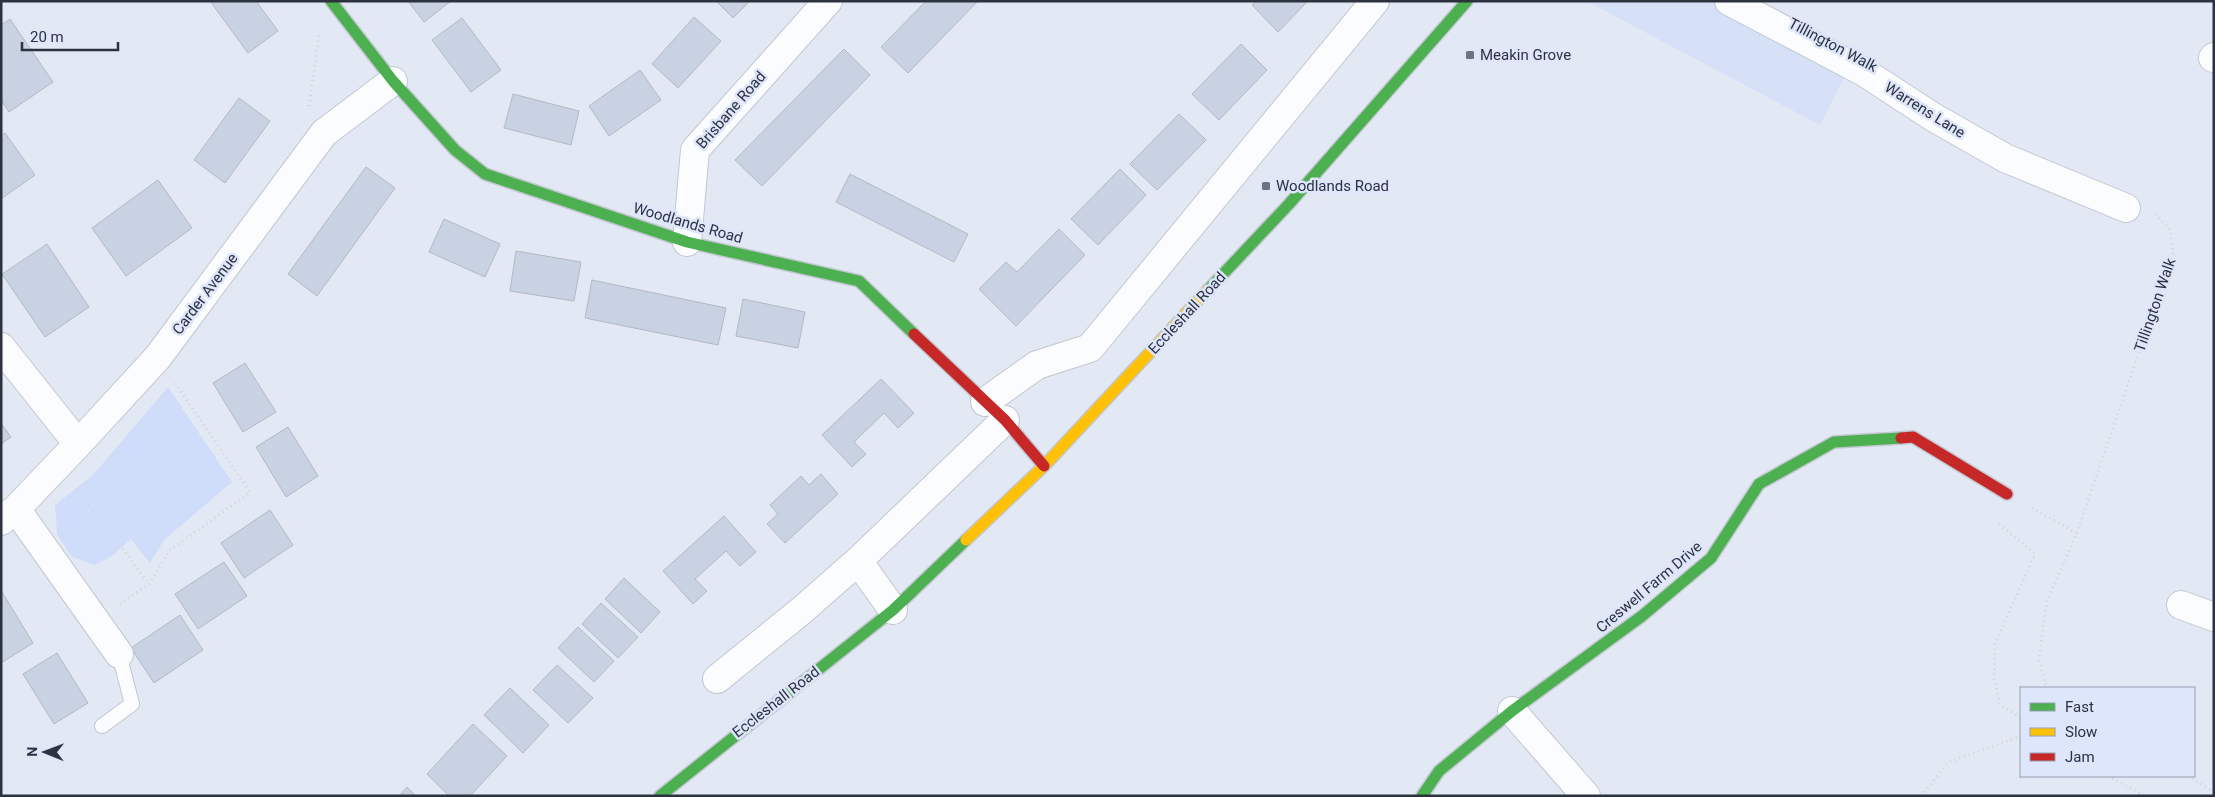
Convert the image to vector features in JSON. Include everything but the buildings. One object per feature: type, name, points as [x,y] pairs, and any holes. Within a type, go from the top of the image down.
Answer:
[{"type":"street","name":"Woodlands Road","points":[[331,1],[393,81],[455,150],[485,174],[687,242],[859,281],[1006,420],[1044,466]]},
{"type":"street","name":"Brisbane Road","points":[[687,242],[695,150],[828,1]]},
{"type":"street","points":[[985,402],[1037,365],[1090,348],[1375,1]]},
{"type":"street","name":"Eccleshall Road","points":[[660,796],[893,610],[1044,466],[1289,204],[1466,1]]},
{"type":"street","name":"Warrens Lane","points":[[1728,1],[1864,72],[1933,118],[2005,158],[2126,208]]},
{"type":"street","name":"Carder Avenue","points":[[119,654],[96,622],[8,515],[78,444],[158,357],[324,133],[393,81]]},
{"type":"street","points":[[1,347],[78,444]]},
{"type":"street","points":[[717,679],[801,611],[858,561],[1006,420]]},
{"type":"street","name":"Creswell Farm Drive","points":[[1422,796],[1439,771],[1512,711],[1642,616],[1711,558],[1759,484],[1834,442],[1912,438],[2007,494]]},
{"type":"street","points":[[858,561],[893,610]]},
{"type":"street","points":[[2181,605],[2214,617]]},
{"type":"street","points":[[1512,711],[1586,796]]},
{"type":"lane","name":"Carder Avenue","points":[[102,726],[132,704],[119,654]]},
{"type":"path","points":[[324,133],[308,114],[319,34],[342,16]]},
{"type":"path","name":"Tillington Walk","points":[[2049,687],[2045,684],[2039,659],[2047,600],[2077,533],[2174,252],[2170,230],[2154,212]]},
{"type":"path","points":[[96,622],[149,584],[169,551],[250,492],[158,357]]},
{"type":"path","points":[[58,465],[149,584]]},
{"type":"path","points":[[2020,717],[2000,705],[1994,680],[1995,644],[2034,554],[1991,517],[2007,494],[2077,533]]},
{"type":"path","points":[[1921,796],[1949,762],[2020,736]]},
{"type":"path","points":[[2110,777],[2145,796]]},
{"type":"path","points":[[2190,777],[2214,792]]},
{"type":"shaded area","points":[[1586,1],[1710,1],[1845,76],[1820,125]]},
{"type":"shaded area","points":[[168,387],[232,482],[164,540],[150,563],[131,539],[111,557],[94,565],[71,556],[57,534],[55,505],[93,475]]},
{"type":"traffic: fast","points":[[331,1],[393,81],[455,150],[485,174],[687,242],[859,281],[914,334]]},
{"type":"traffic: fast","points":[[1208,290],[1289,204],[1467,1]]},
{"type":"traffic: fast","points":[[1422,796],[1439,771],[1512,711],[1642,616],[1711,558],[1759,484],[1834,442],[1901,438]]},
{"type":"traffic: fast","points":[[660,796],[893,610],[966,540]]},
{"type":"traffic: slow","points":[[966,540],[1044,466],[1208,290]]},
{"type":"traffic: jam","points":[[914,334],[1005,420],[1044,466]]},
{"type":"traffic: jam","points":[[1901,438],[1913,437],[2007,494]]},
{"type":"place","name":"Meakin Grove","points":[[1470,55]]},
{"type":"place","name":"Woodlands Road","points":[[1266,186]]}]
